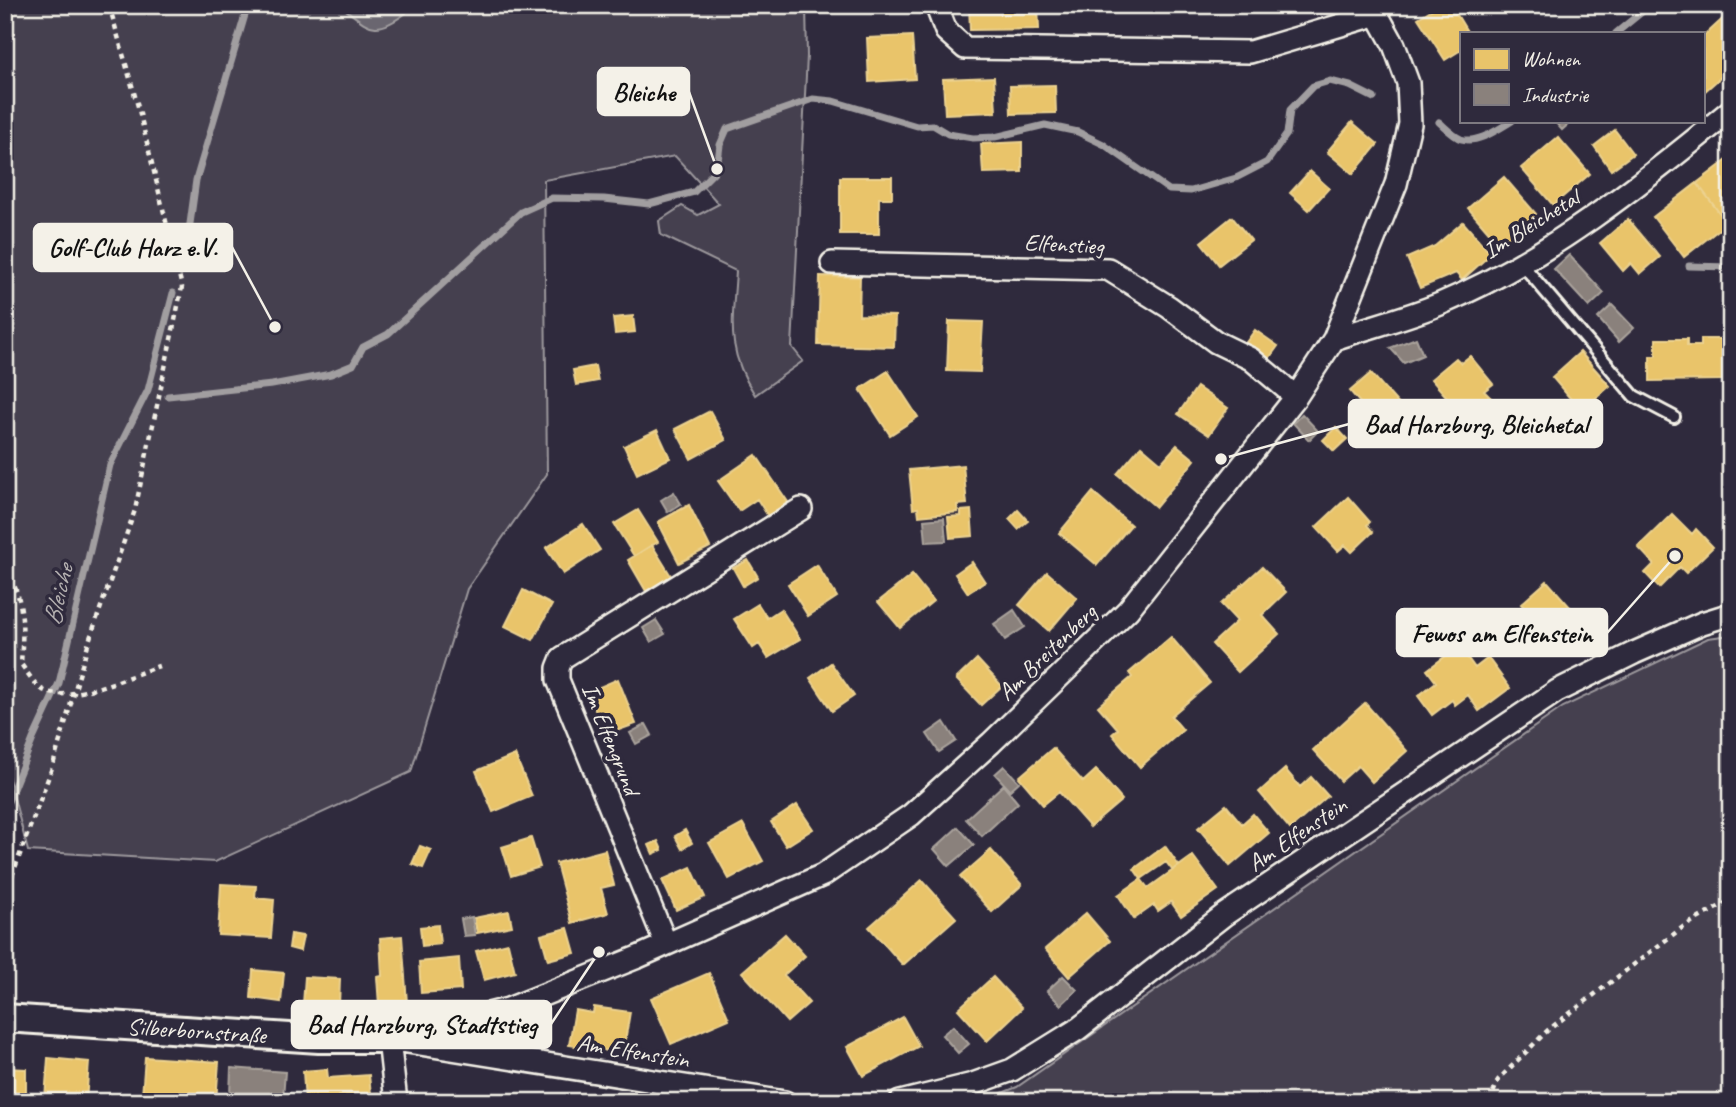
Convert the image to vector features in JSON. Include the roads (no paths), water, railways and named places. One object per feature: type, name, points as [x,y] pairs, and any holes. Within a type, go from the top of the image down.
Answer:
[{"type":"street","points":[[936,5],[946,31],[965,48],[1250,52],[1375,10]]},
{"type":"street","name":"Am Breitenberg","points":[[389,1039],[508,1009],[823,875],[911,815],[991,743],[1128,610],[1296,397],[1334,339],[1396,184],[1410,124],[1408,83],[1394,45],[1375,10]]},
{"type":"street","name":"Im Bleichetal","points":[[1334,339],[1440,304],[1522,264],[1635,188],[1731,110]]},
{"type":"street","name":"Elfenstieg","points":[[832,262],[1108,269],[1169,307],[1216,342],[1251,359],[1296,397]]},
{"type":"street","name":"Im Elfengrund","points":[[666,944],[558,680],[558,668],[562,659],[801,509]]},
{"type":"street","name":"Am Elfenstein","points":[[900,1102],[973,1084],[1012,1070],[1078,1029],[1224,915],[1557,691],[1645,648],[1702,623],[1731,614]]},
{"type":"street","name":"Silberbornstraße","points":[[5,1018],[319,1039],[389,1039]]},
{"type":"street","points":[[389,1039],[396,1102]]},
{"type":"street","name":"Am Elfenstein","points":[[389,1039],[785,1102]]},
{"type":"lane","points":[[1522,264],[1634,396],[1674,416]]},
{"type":"waterway","points":[[185,260],[196,180],[248,5]]},
{"type":"waterway","name":"Bleiche","points":[[1617,32],[1654,5]]},
{"type":"waterway","name":"Bleiche","points":[[168,396],[272,385],[331,374],[353,365],[363,347],[388,334],[521,212],[552,198],[604,199],[649,204],[694,192],[717,169],[720,145],[727,129],[813,99],[833,101],[917,126],[933,125],[948,134],[973,138],[995,137],[1045,125],[1078,132],[1103,144],[1169,190],[1191,191],[1236,178],[1267,162],[1287,134],[1290,110],[1313,86],[1330,81],[1350,86],[1374,98]]},
{"type":"waterway","name":"Bleiche","points":[[1439,122],[1455,136],[1467,140],[1488,135],[1510,122]]},
{"type":"waterway","points":[[1689,266],[1731,267]]},
{"type":"waterway","name":"Bleiche","points":[[5,809],[59,683],[110,465],[148,390],[173,293]]},
{"type":"place","name":"Bleiche","points":[[717,169]]},
{"type":"place","name":"Golf-Club Harz e.V.","points":[[275,327]]},
{"type":"place","name":"Bad Harzburg, Bleichetal","points":[[1221,459]]},
{"type":"place","name":"Fewos am Elfenstein","points":[[1675,556]]},
{"type":"place","name":"Bad Harzburg, Stadtstieg","points":[[599,952]]}]
